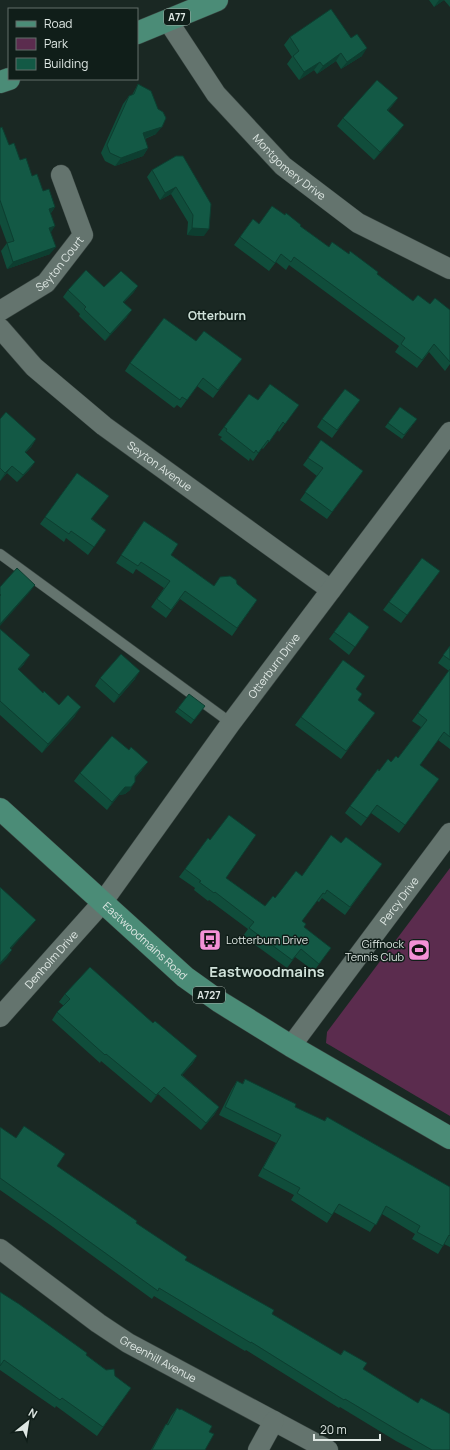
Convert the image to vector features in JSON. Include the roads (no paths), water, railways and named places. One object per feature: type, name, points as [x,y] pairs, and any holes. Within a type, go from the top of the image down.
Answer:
[{"type":"main road","name":"A77","points":[[138,33],[217,0]]},
{"type":"main road","name":"Eastwoodmains Road","points":[[0,809],[185,977],[220,1002],[291,1046],[450,1138]]},
{"type":"street","name":"Montgomery Drive","points":[[168,21],[216,94],[283,166],[358,223],[450,269]]},
{"type":"street","name":"Seyton Court","points":[[0,311],[46,283],[83,235],[60,175]]},
{"type":"street","name":"Seyton Avenue","points":[[0,328],[34,367],[104,426],[331,590]]},
{"type":"street","name":"Otterburn Drive","points":[[102,903],[201,765],[450,432]]},
{"type":"street","name":"Percy Drive","points":[[291,1046],[450,833]]},
{"type":"street","name":"Denholm Drive","points":[[0,1017],[102,903]]},
{"type":"street","name":"Greenhill Avenue","points":[[0,1249],[98,1323],[128,1343],[328,1450]]},
{"type":"street","points":[[258,1450],[274,1421]]},
{"type":"lane","points":[[0,554],[227,730]]},
{"type":"place","name":"Lotterburn Drive","points":[[210,940]]},
{"type":"place","name":"Giffnock Tennis Club","points":[[419,950]]},
{"type":"district","name":"Otterburn","points":[[217,316]]},
{"type":"district","name":"Eastwoodmains","points":[[267,972]]}]
